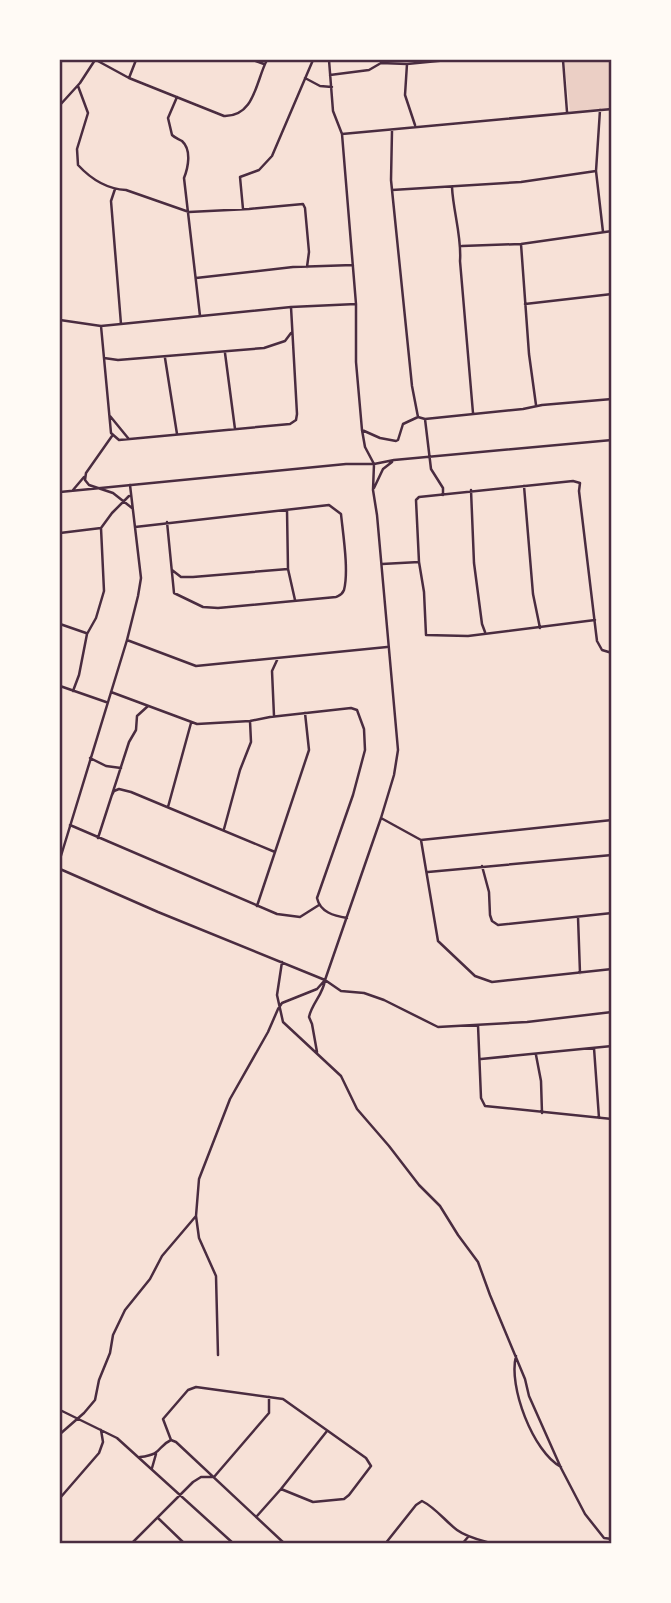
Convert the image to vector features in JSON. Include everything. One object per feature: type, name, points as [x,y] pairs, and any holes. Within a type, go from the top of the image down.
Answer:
[{"type":"street","points":[[60,105],[78,86],[96,60],[129,78],[224,116],[239,114],[256,91],[267,60]]},
{"type":"street","points":[[129,78],[136,60]]},
{"type":"street","points":[[253,60],[264,64]]},
{"type":"street","points":[[243,209],[240,177],[259,170],[272,156],[290,108],[313,60]]},
{"type":"street","points":[[317,1052],[309,1017],[322,993],[381,818],[394,775],[398,750],[373,490],[374,464],[365,447],[362,430],[356,362],[356,304],[342,134],[333,111],[329,60]]},
{"type":"street","points":[[330,75],[369,70],[381,61],[407,64],[448,60]]},
{"type":"street","points":[[563,60],[567,113]]},
{"type":"street","points":[[407,64],[405,95],[415,126]]},
{"type":"street","points":[[306,78],[320,86],[331,87]]},
{"type":"street","points":[[78,86],[88,113],[77,149],[78,165],[94,179],[115,189],[189,212],[303,204],[309,252],[307,267]]},
{"type":"street","points":[[177,97],[168,118],[172,135],[182,141],[188,150],[189,158],[184,178],[200,316]]},
{"type":"street","points":[[342,134],[611,109]]},
{"type":"street","points":[[600,110],[596,171],[603,232]]},
{"type":"street","points":[[391,131],[389,156],[392,190],[412,386],[418,417]]},
{"type":"street","points":[[392,190],[521,182],[596,171]]},
{"type":"street","points":[[452,187],[457,235],[461,246],[473,413]]},
{"type":"street","points":[[115,189],[111,201],[121,324]]},
{"type":"street","points":[[461,246],[521,244],[611,231]]},
{"type":"street","points":[[521,244],[536,405]]},
{"type":"street","points":[[197,278],[353,265]]},
{"type":"street","points":[[525,304],[611,294]]},
{"type":"street","points":[[60,320],[101,326],[291,307],[356,304]]},
{"type":"street","points":[[101,326],[108,413],[113,435],[119,440],[290,424],[296,420],[291,307]]},
{"type":"street","points":[[104,358],[118,360],[264,348],[285,341],[292,332]]},
{"type":"street","points":[[225,352],[235,429]]},
{"type":"street","points":[[165,357],[177,434]]},
{"type":"street","points":[[362,430],[380,439],[396,441],[403,424],[418,417],[425,419],[611,399]]},
{"type":"street","points":[[108,413],[122,433],[130,439]]},
{"type":"street","points":[[425,419],[431,469],[443,488],[443,495]]},
{"type":"street","points":[[73,490],[113,435]]},
{"type":"street","points":[[60,492],[611,440]]},
{"type":"street","points":[[373,490],[383,469],[394,460]]},
{"type":"street","points":[[84,477],[86,483],[113,493],[132,508]]},
{"type":"street","points":[[595,620],[468,636],[426,635],[415,502],[419,497],[471,490],[576,481],[580,483],[599,648],[611,653]]},
{"type":"street","points":[[60,859],[127,640],[141,578],[130,485]]},
{"type":"street","points":[[524,486],[533,594],[540,628]]},
{"type":"street","points":[[471,490],[474,563],[483,631],[487,633]]},
{"type":"street","points":[[60,533],[101,528],[130,496]]},
{"type":"street","points":[[135,527],[167,522],[329,505],[341,514],[345,552],[344,590],[340,596],[218,608],[203,607],[174,593],[167,522]]},
{"type":"street","points":[[288,510],[288,569],[295,600]]},
{"type":"street","points":[[73,691],[87,634],[96,618],[104,591],[101,528]]},
{"type":"street","points":[[382,564],[419,562]]},
{"type":"street","points":[[171,569],[181,577],[288,569]]},
{"type":"street","points":[[60,624],[87,634]]},
{"type":"street","points":[[127,640],[196,666],[387,647]]},
{"type":"street","points":[[274,716],[272,671],[278,657]]},
{"type":"street","points":[[60,686],[107,702]]},
{"type":"street","points":[[111,692],[197,724],[250,721],[351,708],[357,710],[361,717],[365,750],[353,795],[317,898],[319,905],[329,913],[347,918]]},
{"type":"street","points":[[98,838],[129,742],[136,730],[137,716],[149,706]]},
{"type":"street","points":[[257,906],[309,750],[305,713]]},
{"type":"street","points":[[224,829],[240,770],[251,742],[250,721]]},
{"type":"street","points":[[169,807],[191,723]]},
{"type":"street","points":[[90,758],[106,766],[121,768]]},
{"type":"street","points":[[112,795],[119,789],[224,829],[275,852]]},
{"type":"street","points":[[381,818],[421,840],[611,820]]},
{"type":"street","points":[[70,825],[277,914],[296,918],[319,905]]},
{"type":"street","points":[[421,840],[438,941],[475,976],[492,982],[611,970]]},
{"type":"street","points":[[428,872],[611,855]]},
{"type":"street","points":[[482,866],[489,892],[490,915],[492,921],[498,925],[611,913]]},
{"type":"street","points":[[60,869],[282,962],[341,991],[364,993],[384,1000],[438,1027],[611,1012]]},
{"type":"street","points":[[578,915],[580,973]]},
{"type":"street","points":[[282,962],[277,995],[283,1022],[341,1076],[357,1109],[419,1185],[440,1206],[478,1262],[529,1396],[561,1468],[585,1514],[604,1538],[611,1539]]},
{"type":"street","points":[[218,1356],[216,1276],[199,1238],[195,1216],[200,1179],[230,1099],[278,1009],[282,1003],[317,989],[325,981]]},
{"type":"street","points":[[478,1025],[481,1098],[484,1105],[611,1119]]},
{"type":"street","points":[[481,1059],[611,1046]]},
{"type":"street","points":[[594,1048],[599,1118]]},
{"type":"street","points":[[536,1055],[541,1081],[542,1113]]},
{"type":"street","points":[[60,1434],[89,1409],[95,1400],[113,1335],[125,1310],[150,1279],[154,1266],[195,1216]]},
{"type":"street","points":[[516,1356],[512,1370],[521,1408],[538,1443],[561,1468]]},
{"type":"street","points":[[281,1489],[313,1502],[344,1499],[364,1478],[371,1466],[366,1458],[283,1399],[195,1387],[188,1390],[163,1419],[171,1440],[285,1544]]},
{"type":"street","points":[[214,1477],[269,1413],[269,1397]]},
{"type":"street","points":[[60,1410],[117,1438],[234,1544]]},
{"type":"street","points":[[60,1498],[99,1453],[103,1442],[101,1430]]},
{"type":"street","points":[[257,1516],[327,1431]]},
{"type":"street","points":[[152,1468],[156,1454],[171,1440]]},
{"type":"street","points":[[140,1457],[156,1454]]},
{"type":"street","points":[[131,1544],[193,1482],[207,1476],[214,1477]]},
{"type":"street","points":[[385,1544],[411,1510],[422,1501],[468,1537],[494,1544]]},
{"type":"street","points":[[158,1518],[185,1544]]},
{"type":"street","points":[[462,1544],[468,1537]]},
{"type":"shaded area","points":[[564,60],[611,60],[611,111],[570,111]]}]
